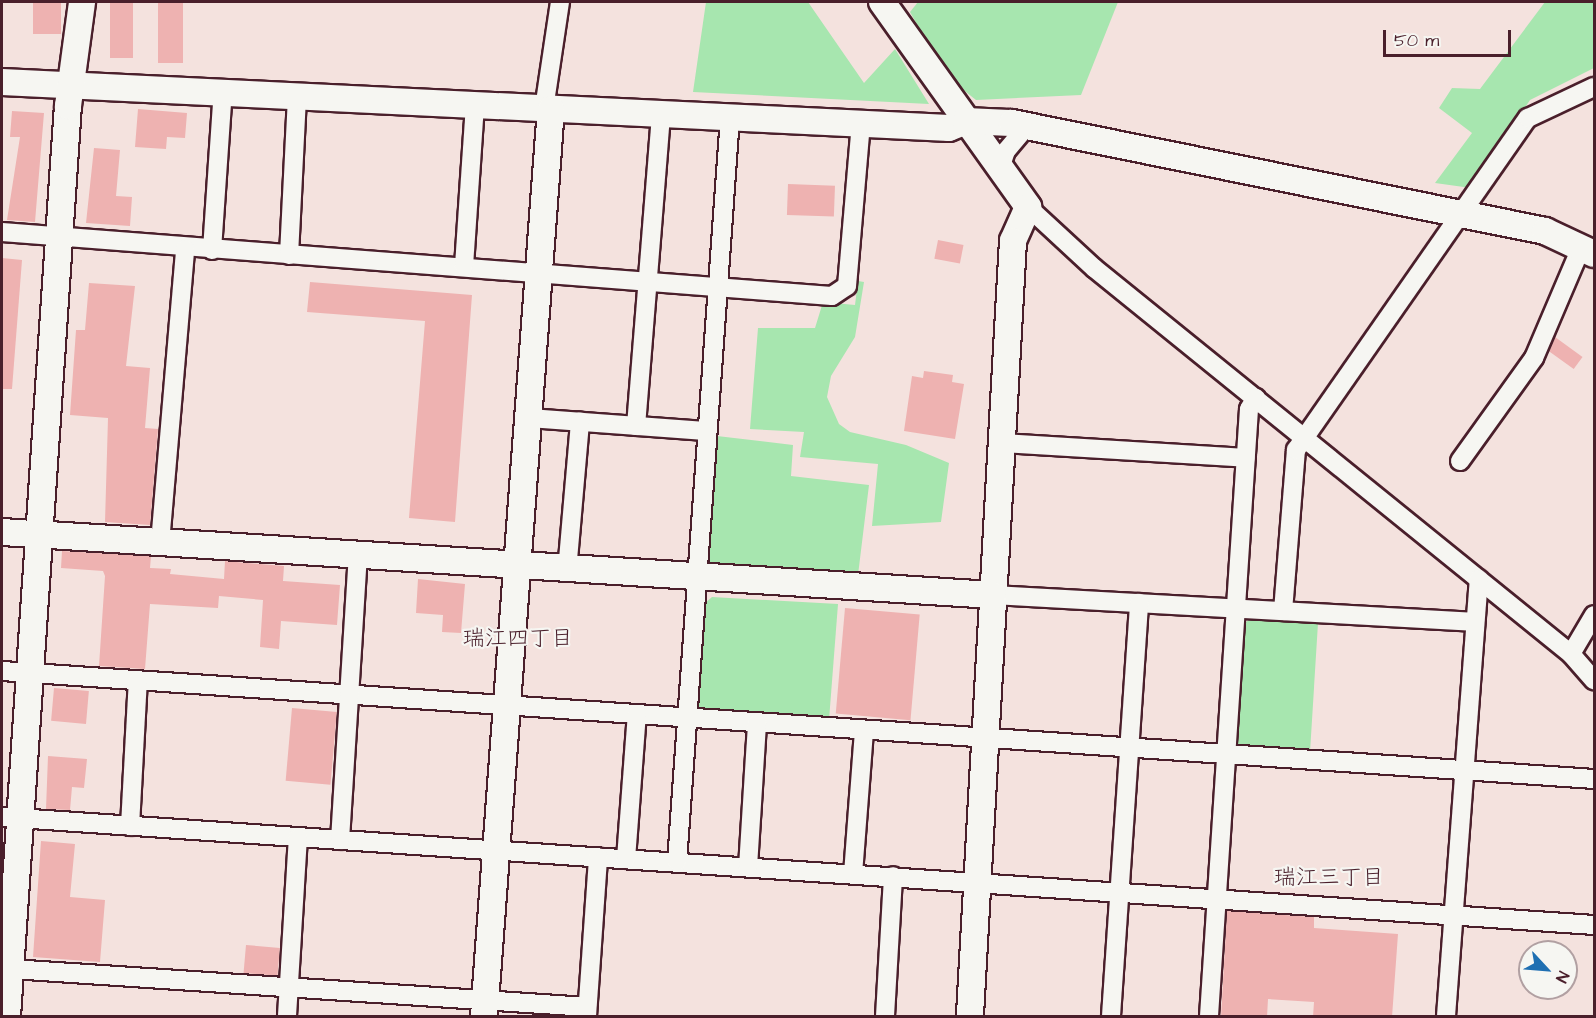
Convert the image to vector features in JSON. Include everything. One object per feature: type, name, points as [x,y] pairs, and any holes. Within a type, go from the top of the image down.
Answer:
[{"type":"street","points":[[7,1017],[11,969],[10,817],[28,673],[70,84],[82,2]]},
{"type":"street","points":[[485,1008],[518,568],[547,109],[560,2]]},
{"type":"street","points":[[892,6],[966,121],[1028,207],[1094,268],[1306,437],[1571,654],[1594,680]]},
{"type":"street","points":[[2,82],[223,89],[547,109],[949,128],[966,121],[1028,125],[1545,231],[1588,251],[1534,358],[1460,461]]},
{"type":"street","points":[[1283,611],[1296,450],[1463,216],[1528,118],[1594,87]]},
{"type":"street","points":[[212,250],[223,89]]},
{"type":"street","points":[[289,255],[297,95]]},
{"type":"street","points":[[464,266],[475,104]]},
{"type":"street","points":[[636,426],[661,113]]},
{"type":"street","points":[[676,862],[730,117]]},
{"type":"street","points":[[2,231],[185,249],[464,266],[841,294],[847,286],[861,123]]},
{"type":"street","points":[[1000,169],[1006,151],[1028,125]]},
{"type":"street","points":[[970,1017],[1013,241],[1028,207]]},
{"type":"street","points":[[160,543],[185,249]]},
{"type":"street","points":[[1209,1017],[1249,409],[1256,398]]},
{"type":"street","points":[[528,418],[707,431]]},
{"type":"street","points":[[567,571],[580,422]]},
{"type":"street","points":[[1003,443],[1246,458]]},
{"type":"street","points":[[2,532],[696,580],[1472,622]]},
{"type":"street","points":[[340,840],[358,557]]},
{"type":"street","points":[[1446,1017],[1472,622],[1479,579]]},
{"type":"street","points":[[1111,1017],[1138,603]]},
{"type":"street","points":[[1571,654],[1594,615]]},
{"type":"street","points":[[2,671],[1594,779]]},
{"type":"street","points":[[130,826],[138,680]]},
{"type":"street","points":[[626,859],[637,714]]},
{"type":"street","points":[[748,867],[758,723]]},
{"type":"street","points":[[853,874],[864,730]]},
{"type":"street","points":[[10,817],[1594,925]]},
{"type":"street","points":[[287,1017],[298,837]]},
{"type":"street","points":[[11,969],[289,987],[485,1008],[587,1012],[598,857]]},
{"type":"street","points":[[885,1017],[893,876]]},
{"type":"green space","points":[[706,2],[808,2],[864,83],[895,49],[929,104],[693,92]]},
{"type":"green space","points":[[918,2],[1118,2],[1081,95],[976,100],[951,80],[937,60],[910,12]]},
{"type":"green space","points":[[1545,2],[1594,2],[1594,68],[1530,100],[1471,188],[1435,183],[1472,133],[1439,108],[1452,88],[1480,89]]},
{"type":"green space","points":[[858,281],[864,282],[855,337],[831,376],[827,397],[839,424],[850,432],[906,445],[949,463],[941,522],[872,526],[878,464],[800,457],[804,432],[750,429],[758,328],[815,328],[823,302],[855,305]]},
{"type":"green space","points":[[717,436],[793,445],[791,476],[869,485],[858,575],[708,563]]},
{"type":"green space","points":[[712,597],[838,604],[829,720],[699,712],[694,706],[704,604]]},
{"type":"green space","points":[[1249,619],[1318,623],[1310,752],[1240,748],[1233,740],[1241,628]]},
{"type":"building","points":[[33,2],[61,2],[61,34],[33,34]]},
{"type":"building","points":[[110,2],[133,2],[133,58],[110,58]]},
{"type":"building","points":[[158,2],[183,2],[183,63],[158,63]]},
{"type":"building","points":[[138,109],[187,113],[185,138],[167,137],[166,149],[135,147]]},
{"type":"building","points":[[12,111],[44,113],[35,222],[7,220],[20,137],[10,137]]},
{"type":"building","points":[[94,148],[120,150],[116,196],[132,197],[130,226],[86,223]]},
{"type":"building","points":[[788,184],[835,186],[834,217],[787,215]]},
{"type":"building","points":[[938,240],[964,245],[960,264],[934,259]]},
{"type":"building","points":[[2,258],[22,260],[12,389],[2,389]]},
{"type":"building","points":[[310,282],[472,295],[455,522],[409,518],[425,321],[307,312]]},
{"type":"building","points":[[89,283],[135,286],[126,366],[150,368],[145,428],[158,429],[150,525],[105,522],[108,418],[70,415],[76,330],[85,330]]},
{"type":"building","points":[[1555,337],[1583,357],[1574,369],[1546,349]]},
{"type":"building","points":[[924,371],[953,375],[952,382],[964,384],[955,439],[904,431],[912,376],[923,378]]},
{"type":"building","points":[[62,551],[151,556],[150,568],[171,569],[170,574],[224,579],[225,561],[284,566],[283,581],[340,585],[337,625],[281,621],[279,649],[260,647],[263,600],[219,596],[218,608],[150,604],[145,669],[99,666],[105,576],[103,571],[61,568]]},
{"type":"building","points":[[418,579],[465,584],[461,633],[442,632],[443,615],[416,613]]},
{"type":"building","points":[[845,608],[920,615],[910,720],[836,714]]},
{"type":"building","points":[[54,688],[89,691],[86,724],[51,721]]},
{"type":"building","points":[[292,708],[337,712],[330,785],[286,781]]},
{"type":"building","points":[[48,756],[87,759],[84,788],[72,787],[70,810],[46,809]]},
{"type":"building","points":[[41,841],[75,844],[70,897],[105,900],[100,962],[33,957]]},
{"type":"building","points":[[1227,911],[1314,917],[1314,928],[1398,934],[1392,1017],[1313,1017],[1314,1002],[1268,999],[1267,1017],[1221,1017]]},
{"type":"building","points":[[246,945],[280,948],[277,976],[244,973]]},
{"type":"district","name":"瑞江四丁目","points":[[518,639]]},
{"type":"district","name":"瑞江三丁目","points":[[1329,878]]}]
